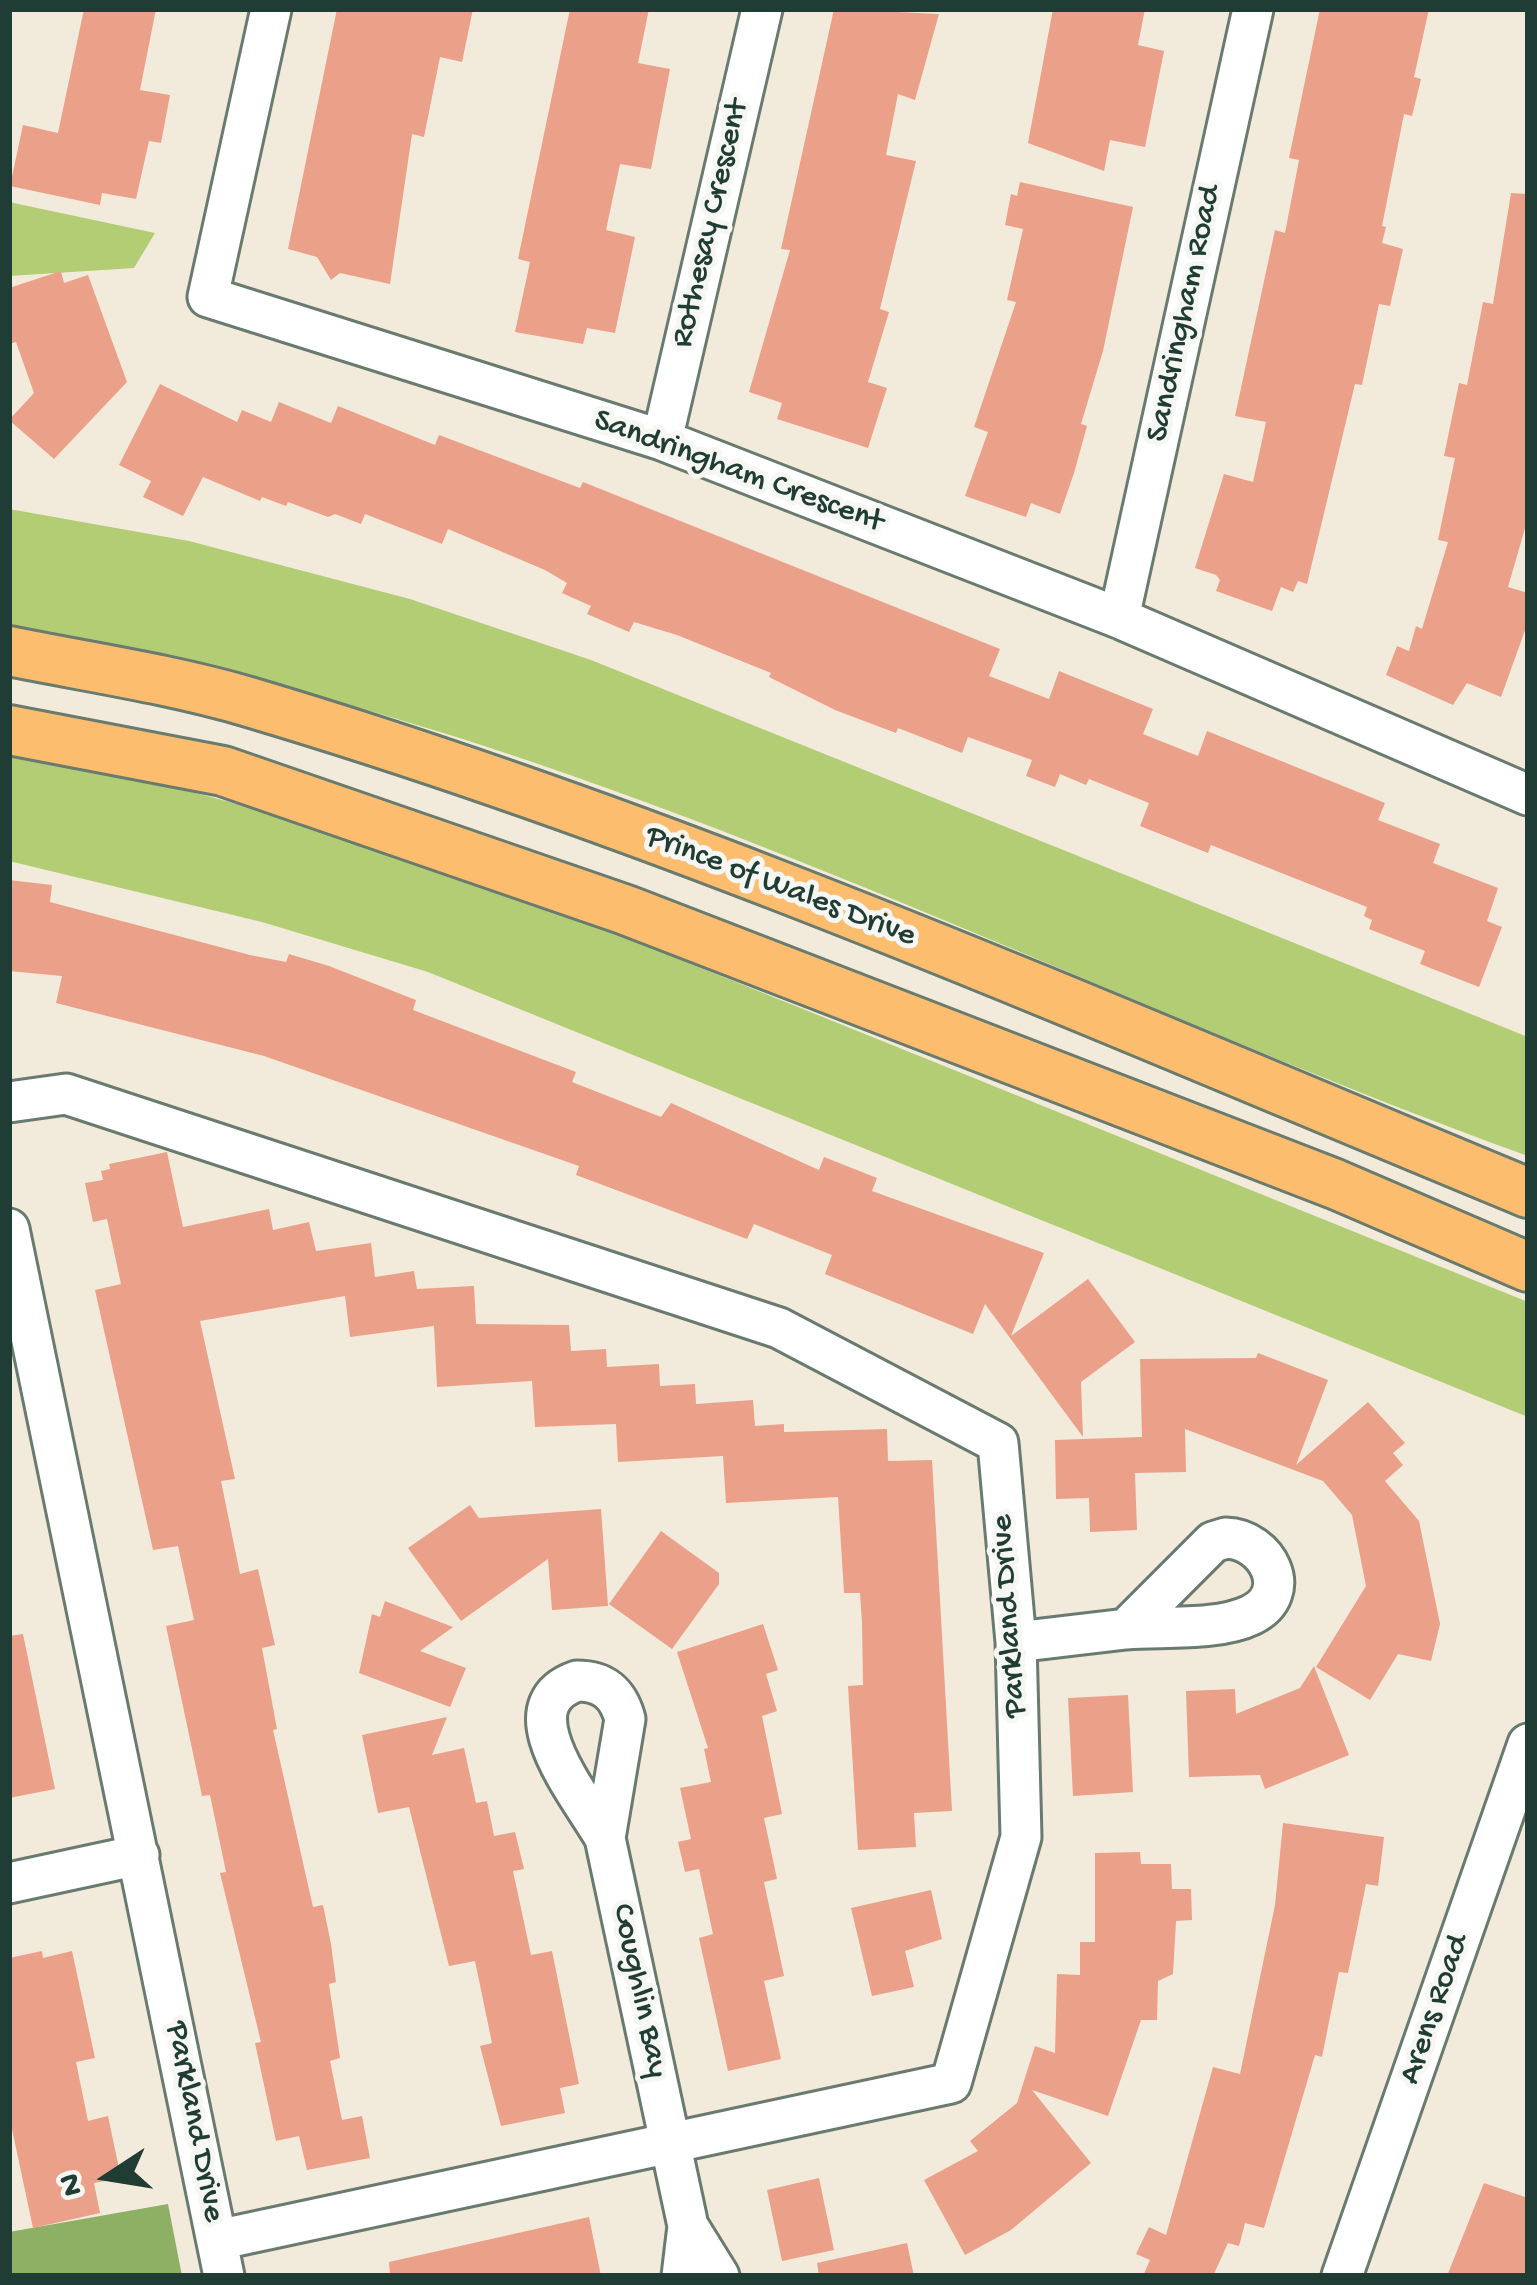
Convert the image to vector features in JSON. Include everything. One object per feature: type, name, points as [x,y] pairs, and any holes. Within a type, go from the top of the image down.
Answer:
[{"type":"main road","name":"Prince of Wales Drive","points":[[9,651],[244,700],[566,805],[905,936],[1528,1192]]},
{"type":"main road","points":[[9,730],[223,771],[626,910],[1335,1184],[1528,1267]]},
{"type":"street","name":"Sandringham Crescent","points":[[271,9],[208,297],[662,440],[1119,618],[1528,795]]},
{"type":"street","name":"Rothesay Crescent","points":[[662,440],[762,9]]},
{"type":"street","name":"Sandringham Road","points":[[1119,618],[1253,9]]},
{"type":"street","name":"Parkland Drive","points":[[9,1102],[66,1094],[779,1328],[998,1443],[1016,1642],[1022,1837],[951,2083],[671,2143],[220,2258],[9,1229]]},
{"type":"street","points":[[1016,1642],[1126,1629]]},
{"type":"street","name":"Arens Road","points":[[1342,2276],[1528,1744]]},
{"type":"street","name":"Coughlin Bay","points":[[605,1838],[688,2226]]},
{"type":"street","points":[[9,1883],[139,1855]]},
{"type":"street","points":[[682,2276],[688,2226]]},
{"type":"street","points":[[688,2226],[719,2276]]},
{"type":"green space","points":[[9,202],[155,233],[134,268],[9,276]]},
{"type":"green space","points":[[9,509],[189,541],[410,599],[591,660],[1528,1037],[1528,1156],[646,802],[345,704],[9,629]]},
{"type":"green space","points":[[9,755],[214,798],[314,826],[512,894],[1528,1302],[1528,1417],[428,972],[262,922],[9,861]]},
{"type":"green space","points":[[168,2204],[182,2276],[9,2276],[9,2232]]},
{"type":"building","points":[[84,9],[156,9],[140,90],[170,95],[161,143],[149,141],[136,199],[102,193],[100,205],[10,186],[23,125],[58,133]]},
{"type":"building","points":[[337,9],[473,9],[462,62],[440,57],[424,137],[412,134],[390,284],[340,273],[331,280],[317,257],[288,249]]},
{"type":"building","points":[[570,9],[649,9],[638,63],[670,69],[651,169],[620,164],[606,230],[635,237],[615,333],[587,328],[583,344],[515,332],[530,262],[518,259]]},
{"type":"building","points":[[834,9],[939,14],[915,100],[898,94],[886,155],[916,161],[880,309],[889,312],[868,382],[887,388],[868,448],[777,419],[782,403],[749,392],[790,250],[781,249]]},
{"type":"building","points":[[1053,9],[1145,9],[1138,45],[1164,51],[1145,147],[1110,140],[1104,171],[1028,143]]},
{"type":"building","points":[[1320,9],[1429,9],[1414,77],[1421,79],[1412,116],[1404,114],[1382,226],[1386,227],[1382,243],[1403,249],[1390,306],[1379,304],[1362,385],[1355,384],[1307,584],[1298,581],[1293,592],[1281,587],[1272,611],[1216,591],[1220,580],[1216,575],[1195,568],[1224,474],[1253,482],[1266,422],[1235,416],[1275,230],[1285,233],[1299,160],[1289,158]]},
{"type":"building","points":[[1020,182],[1133,207],[1103,351],[1081,424],[1087,426],[1060,514],[1031,503],[1026,517],[965,496],[988,432],[974,427],[1016,302],[1007,300],[1023,229],[1005,225],[1011,194],[1017,196]]},
{"type":"building","points":[[1511,193],[1528,194],[1528,518],[1508,587],[1528,593],[1528,622],[1501,697],[1467,683],[1453,705],[1386,675],[1397,646],[1409,651],[1416,626],[1422,629],[1448,542],[1438,540],[1455,458],[1444,456],[1459,383],[1467,385],[1483,302],[1493,304]]},
{"type":"building","points":[[61,271],[64,283],[88,275],[127,382],[54,459],[9,420],[34,393],[16,342],[9,344],[9,288]]},
{"type":"building","points":[[160,384],[237,422],[242,410],[271,422],[279,402],[331,423],[338,406],[435,445],[439,435],[580,488],[583,482],[1000,649],[989,676],[1049,699],[1059,671],[1153,709],[1143,734],[1198,756],[1207,731],[1385,803],[1378,820],[1440,844],[1433,863],[1498,888],[1487,921],[1502,927],[1479,987],[1420,964],[1425,951],[1369,929],[1372,920],[1364,916],[1367,907],[1211,845],[1208,853],[1140,826],[1149,803],[1089,779],[1086,785],[1060,774],[1055,787],[1026,776],[1032,760],[968,737],[962,753],[898,728],[896,733],[835,710],[769,677],[771,673],[677,635],[634,622],[629,632],[587,614],[591,606],[562,593],[567,583],[545,570],[448,529],[442,544],[365,514],[361,524],[335,514],[328,517],[288,502],[286,506],[262,497],[260,501],[203,477],[183,516],[143,497],[151,481],[119,465]]},
{"type":"building","points":[[9,880],[52,885],[50,902],[250,955],[286,962],[289,954],[329,966],[416,1000],[413,1010],[576,1072],[572,1082],[661,1117],[671,1103],[819,1170],[824,1157],[877,1178],[872,1191],[1044,1253],[1011,1336],[1088,1279],[1135,1342],[1081,1382],[1083,1437],[985,1304],[973,1334],[825,1274],[832,1255],[754,1224],[747,1239],[576,1175],[579,1166],[264,1056],[56,1003],[62,976],[9,971]]},
{"type":"building","points":[[167,1152],[183,1227],[269,1209],[273,1230],[309,1222],[316,1251],[371,1243],[375,1277],[414,1271],[417,1289],[474,1286],[476,1324],[569,1325],[571,1351],[606,1349],[607,1367],[659,1364],[660,1386],[695,1384],[696,1404],[753,1400],[755,1426],[784,1424],[784,1432],[887,1429],[888,1461],[932,1460],[952,1811],[914,1813],[916,1847],[858,1850],[848,1686],[863,1685],[862,1623],[860,1593],[844,1593],[838,1497],[726,1503],[723,1456],[618,1462],[616,1424],[535,1427],[532,1381],[437,1387],[434,1326],[350,1337],[345,1296],[200,1321],[235,1479],[221,1481],[240,1574],[258,1569],[275,1645],[262,1648],[277,1729],[273,1730],[313,1907],[323,1905],[331,1944],[336,1982],[329,1984],[340,2058],[330,2061],[342,2120],[362,2116],[370,2158],[307,2170],[299,2136],[276,2141],[255,2043],[261,2042],[220,1873],[226,1872],[210,1795],[202,1796],[166,1626],[194,1620],[178,1546],[153,1550],[95,1290],[121,1284],[107,1219],[93,1222],[85,1183],[103,1180],[101,1171],[110,1169],[109,1164]]},
{"type":"building","points":[[1258,1353],[1328,1380],[1296,1465],[1368,1402],[1405,1443],[1393,1453],[1403,1465],[1385,1481],[1419,1521],[1440,1624],[1431,1661],[1398,1654],[1370,1700],[1316,1667],[1366,1586],[1352,1515],[1323,1481],[1185,1429],[1186,1472],[1135,1473],[1137,1530],[1090,1532],[1089,1498],[1056,1499],[1055,1440],[1142,1437],[1140,1359],[1256,1358]]},
{"type":"building","points":[[470,1505],[479,1518],[601,1509],[608,1606],[552,1610],[548,1559],[461,1621],[408,1548]]},
{"type":"building","points":[[661,1531],[719,1573],[719,1584],[672,1649],[609,1604]]},
{"type":"building","points":[[385,1601],[453,1627],[420,1651],[466,1668],[450,1707],[359,1673],[372,1614],[380,1617]]},
{"type":"building","points":[[763,1624],[778,1670],[766,1674],[777,1711],[762,1716],[782,1814],[764,1818],[777,1879],[764,1882],[784,1976],[764,1981],[781,2059],[728,2071],[699,1938],[713,1934],[699,1869],[685,1872],[678,1842],[691,1839],[680,1788],[711,1782],[704,1749],[708,1748],[677,1652]]},
{"type":"building","points":[[23,1634],[55,1789],[9,1798],[9,1636]]},
{"type":"building","points":[[1314,1666],[1349,1755],[1265,1789],[1260,1775],[1189,1777],[1186,1691],[1235,1689],[1236,1714],[1300,1688]]},
{"type":"building","points":[[1128,1695],[1133,1792],[1073,1796],[1068,1698]]},
{"type":"building","points":[[447,1717],[432,1755],[464,1748],[476,1803],[487,1801],[494,1836],[515,1832],[524,1869],[513,1871],[531,1955],[552,1951],[579,2084],[560,2088],[565,2113],[501,2126],[480,2046],[492,2043],[475,1961],[449,1966],[409,1807],[378,1813],[362,1735]]},
{"type":"building","points":[[1283,1823],[1384,1837],[1378,1886],[1366,1884],[1348,1973],[1339,1972],[1322,2057],[1315,2055],[1264,2228],[1245,2223],[1239,2246],[1228,2243],[1213,2276],[1143,2276],[1150,2260],[1136,2254],[1149,2227],[1166,2235],[1213,2067],[1240,2074],[1275,1905]]},
{"type":"building","points":[[1140,1852],[1141,1864],[1171,1864],[1172,1889],[1191,1889],[1192,1920],[1176,1921],[1173,1974],[1158,1981],[1157,2020],[1141,2020],[1108,2116],[1032,2090],[1091,2163],[1011,2230],[965,2255],[924,2180],[978,2151],[970,2141],[1017,2103],[1035,2046],[1055,2053],[1057,1974],[1080,1975],[1080,1942],[1095,1942],[1095,1853]]},
{"type":"building","points":[[931,1890],[942,1939],[905,1951],[914,1987],[872,1996],[851,1908]]},
{"type":"building","points":[[42,1951],[43,1958],[72,1951],[95,2058],[76,2062],[88,2121],[108,2116],[121,2178],[94,2183],[100,2213],[33,2228],[9,2115],[9,1958]]},
{"type":"building","points":[[819,2178],[834,2250],[782,2261],[767,2190]]},
{"type":"building","points":[[1484,2183],[1528,2198],[1528,2276],[1447,2276]]},
{"type":"building","points":[[589,2217],[601,2276],[390,2276],[389,2262]]},
{"type":"building","points":[[907,2243],[914,2276],[819,2276],[817,2263]]}]
